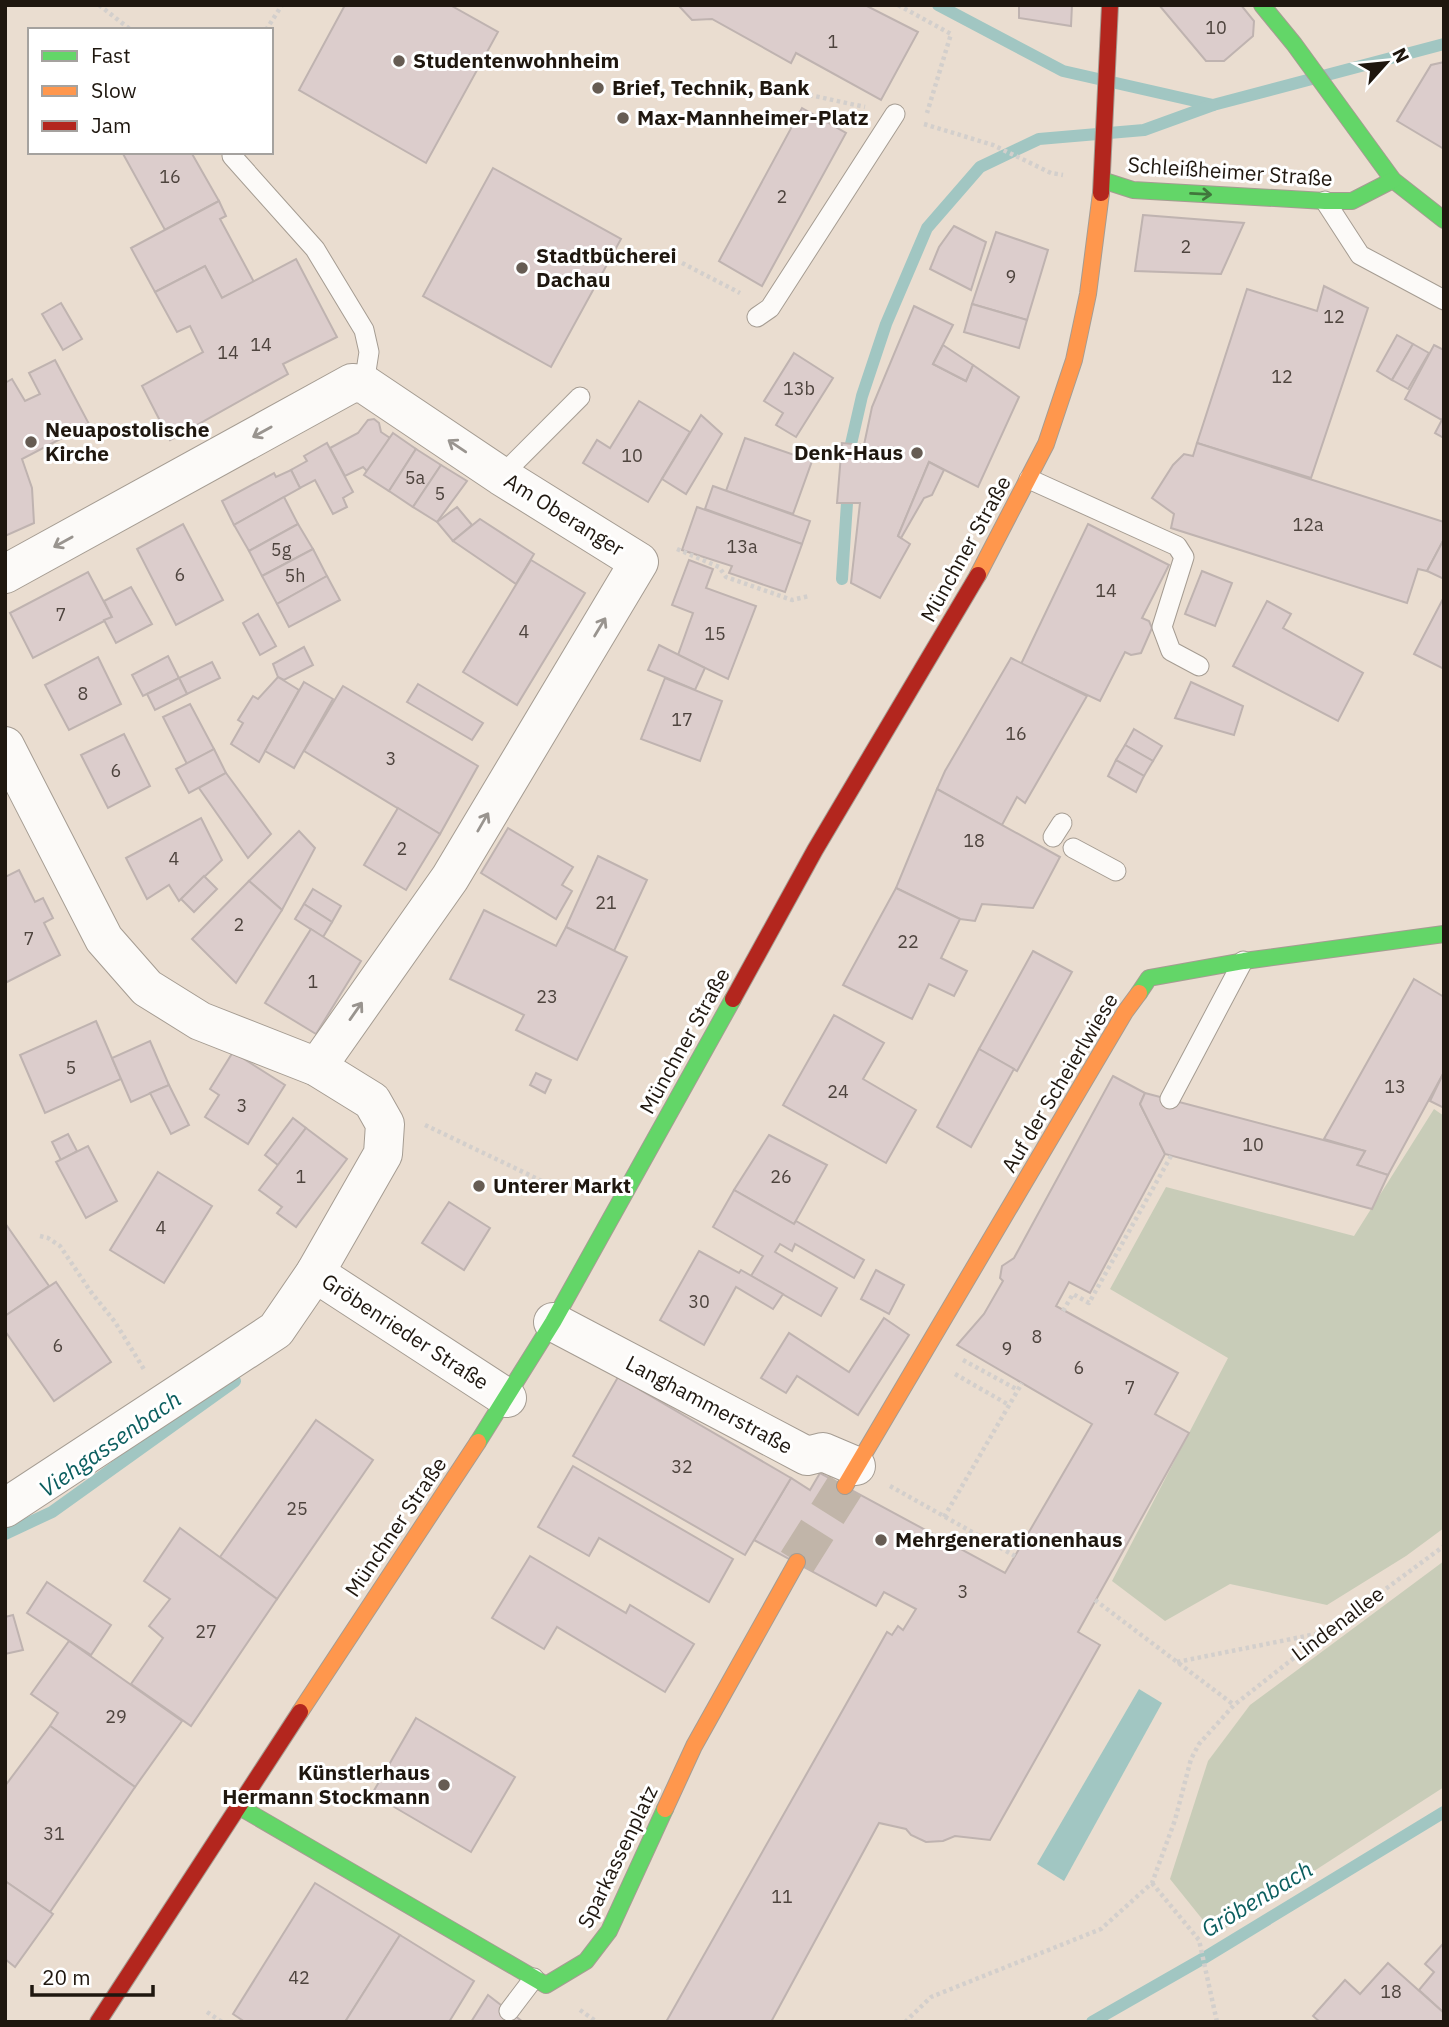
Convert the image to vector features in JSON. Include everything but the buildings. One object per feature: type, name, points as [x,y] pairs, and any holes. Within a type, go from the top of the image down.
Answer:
[{"type":"main road","name":"Münchner Straße","points":[[98,2022],[507,1398],[553,1322],[815,850],[966,598],[1029,479],[1046,444],[1074,360],[1088,294],[1102,180],[1110,5]]},
{"type":"main road","points":[[1262,5],[1294,44],[1393,180],[1444,220]]},
{"type":"main road","name":"Schleißheimer Straße","points":[[1102,180],[1133,190],[1352,201],[1393,180]]},
{"type":"main road","name":"Auf der Scheierlwiese","points":[[850,1476],[1125,1012],[1149,978],[1244,961],[1444,934]]},
{"type":"main road","name":"Sparkassenplatz","points":[[534,1978],[546,1985],[586,1961],[609,1931],[694,1746],[797,1562]]},
{"type":"main road","points":[[238,1806],[534,1978]]},
{"type":"street","points":[[5,574],[352,383],[364,384]]},
{"type":"street","name":"Am Oberanger","points":[[317,1067],[450,878],[639,562],[501,476],[364,384]]},
{"type":"street","points":[[5,746],[104,939],[147,988],[200,1021],[317,1067],[372,1101],[386,1125],[383,1153],[315,1273]]},
{"type":"street","name":"Gröbenrieder Straße","points":[[5,1508],[276,1330],[315,1273],[507,1398]]},
{"type":"street","name":"Langhammerstraße","points":[[553,1322],[807,1456],[823,1452],[850,1476]]},
{"type":"lane","points":[[764,313],[895,114]]},
{"type":"lane","points":[[232,156],[315,249],[364,330],[369,352],[364,384]]},
{"type":"lane","points":[[1325,201],[1360,255],[1444,300]]},
{"type":"lane","points":[[501,476],[580,397]]},
{"type":"lane","points":[[1029,479],[1178,547],[1184,557],[1162,627],[1171,651],[1199,666]]},
{"type":"lane","points":[[1073,848],[1116,871]]},
{"type":"lane","points":[[1170,1099],[1244,961]]},
{"type":"lane","points":[[509,2011],[534,1978]]},
{"type":"path","points":[[99,5],[128,28]]},
{"type":"path","points":[[267,28],[282,5]]},
{"type":"path","points":[[898,5],[951,34],[924,124]]},
{"type":"path","points":[[993,145],[1051,173]]},
{"type":"path","points":[[682,262],[764,313]]},
{"type":"path","points":[[639,562],[677,550],[719,567],[726,577],[792,600],[808,596]]},
{"type":"path","points":[[386,1125],[408,1117],[544,1182]]},
{"type":"path","points":[[1063,1311],[1073,1294],[1089,1303],[1171,1156]]},
{"type":"path","points":[[40,1236],[48,1238],[66,1254],[90,1292],[115,1322],[166,1402]]},
{"type":"path","points":[[959,1358],[1018,1390]]},
{"type":"path","points":[[957,1375],[1009,1405]]},
{"type":"path","points":[[944,1517],[1022,1383]]},
{"type":"path","points":[[850,1476],[944,1517],[1015,1556]]},
{"type":"path","name":"Lindenallee","points":[[1152,1883],[1175,1820],[1191,1759],[1199,1744],[1234,1705],[1326,1632],[1444,1546]]},
{"type":"path","points":[[1095,1600],[1234,1705]]},
{"type":"path","points":[[1178,1662],[1326,1632]]},
{"type":"path","points":[[905,2022],[931,1997],[1101,1929],[1152,1883],[1199,1940],[1217,2022]]},
{"type":"path","points":[[207,2012],[222,2022]]},
{"type":"green space","points":[[1434,1109],[1444,1116],[1444,1528],[1406,1556],[1327,1605],[1230,1584],[1165,1621],[1112,1581],[1228,1358],[1110,1289],[1166,1187],[1354,1236]]},
{"type":"green space","points":[[1444,1561],[1444,1787],[1215,1935],[1170,1879],[1208,1761],[1250,1705]]},
{"type":"water","points":[[1139,1689],[1162,1703],[1064,1881],[1037,1864]]},
{"type":"waterway","points":[[938,5],[1063,71],[1213,105],[1444,44]]},
{"type":"waterway","points":[[851,444],[862,396],[886,324],[927,228],[980,167],[1039,139],[1144,130],[1213,105]]},
{"type":"waterway","points":[[842,579],[847,503]]},
{"type":"waterway","name":"Viehgassenbach","points":[[5,1534],[52,1512],[235,1381]]},
{"type":"waterway","name":"Gröbenbach","points":[[1092,2022],[1204,1958],[1444,1812]]},
{"type":"tunnel","points":[[797,1562],[845,1486]]},
{"type":"traffic: fast","points":[[1262,5],[1294,44],[1393,180],[1444,220]]},
{"type":"traffic: fast","points":[[1102,180],[1133,190],[1325,201],[1352,201],[1393,180]]},
{"type":"traffic: fast","points":[[1139,993],[1149,978],[1244,961],[1444,934]]},
{"type":"traffic: fast","points":[[478,1442],[553,1322],[733,999]]},
{"type":"traffic: fast","points":[[238,1806],[546,1985],[586,1961],[609,1931],[665,1809]]},
{"type":"traffic: slow","points":[[978,575],[1046,444],[1074,360],[1088,294],[1101,193]]},
{"type":"traffic: slow","points":[[845,1486],[1125,1012],[1139,993]]},
{"type":"traffic: slow","points":[[300,1712],[478,1442]]},
{"type":"traffic: slow","points":[[665,1809],[694,1746],[797,1562]]},
{"type":"traffic: jam","points":[[1101,193],[1110,5]]},
{"type":"traffic: jam","points":[[733,999],[815,850],[978,575]]},
{"type":"traffic: jam","points":[[98,2022],[300,1712]]},
{"type":"place","name":"Studentenwohnheim","points":[[399,61]]},
{"type":"place","name":"Brief, Technik, Bank","points":[[598,88]]},
{"type":"place","name":"Max-Mannheimer-Platz","points":[[623,118]]},
{"type":"place","name":"Stadtbücherei Dachau","points":[[522,268]]},
{"type":"place","name":"Neuapostolische Kirche","points":[[31,442]]},
{"type":"place","name":"Denk-Haus","points":[[917,453]]},
{"type":"place","name":"Unterer Markt","points":[[479,1186]]},
{"type":"place","name":"Mehrgenerationenhaus","points":[[881,1540]]},
{"type":"place","name":"Künstlerhaus Hermann Stockmann","points":[[444,1785]]}]
